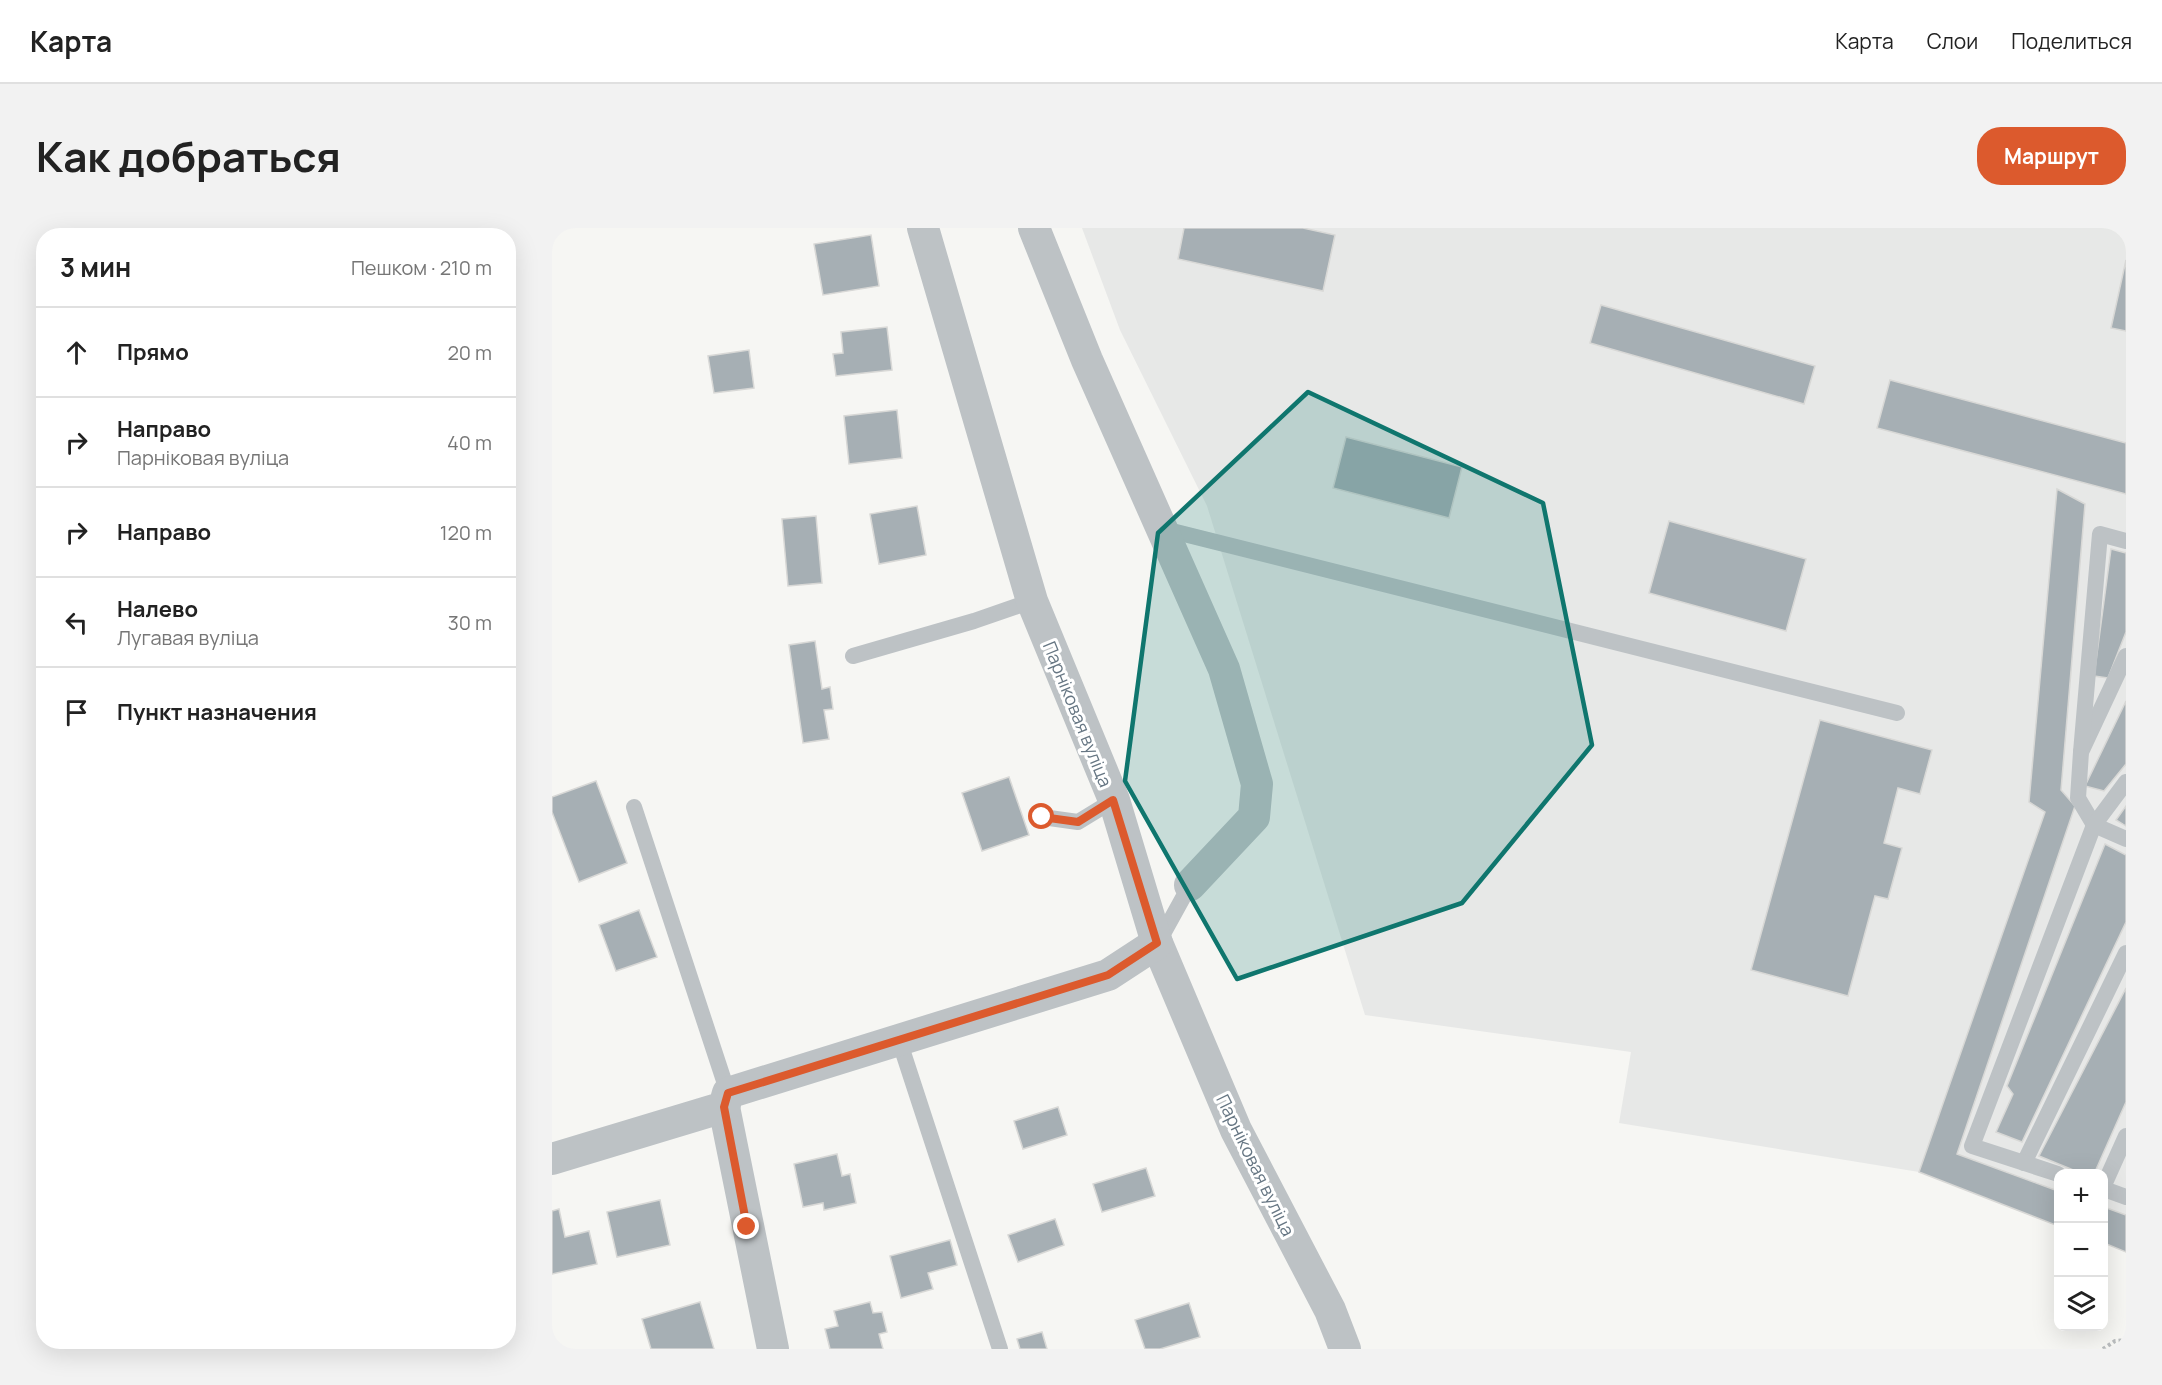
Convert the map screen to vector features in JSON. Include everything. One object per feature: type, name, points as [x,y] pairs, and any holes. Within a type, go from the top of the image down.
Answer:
[{"type":"street","name":"Парніковая вуліца","points":[[923,228],[1032,601],[1113,800],[1157,943],[1236,1130],[1330,1310],[1346,1349]]},
{"type":"street","points":[[1034,228],[1087,360],[1224,669],[1257,784],[1254,817],[1190,885]]},
{"type":"street","points":[[552,1159],[899,1040],[1108,975],[1157,943]]},
{"type":"street","points":[[726,1100],[773,1349]]},
{"type":"lane","points":[[1164,530],[1897,713]]},
{"type":"lane","points":[[2126,541],[2100,534],[2078,798],[2094,825],[2126,839]]},
{"type":"lane","points":[[853,656],[1032,601]]},
{"type":"lane","points":[[2081,752],[2126,656]]},
{"type":"lane","points":[[2054,1173],[1972,1146],[2094,825],[2126,782]]},
{"type":"lane","points":[[1042,817],[1078,822],[1113,800]]},
{"type":"lane","points":[[634,807],[726,1100]]},
{"type":"lane","points":[[1157,943],[1190,885]]},
{"type":"lane","points":[[2024,1163],[2126,953]]},
{"type":"lane","points":[[899,1040],[1000,1349]]},
{"type":"lane","points":[[2108,1176],[2126,1136]]},
{"type":"lane","points":[[2108,1189],[2126,1197]]},
{"type":"path","points":[[2103,1349],[2115,1341],[2126,1340]]},
{"type":"highlighted area","points":[[1308,392],[1543,503],[1592,745],[1462,903],[1237,979],[1125,781],[1158,533]]},
{"type":"shaded area","points":[[1082,228],[2126,228],[2126,1252],[2108,1245],[2108,1169],[2054,1169],[2054,1224],[1919,1172],[1619,1123],[1631,1052],[1365,1015],[1207,506],[1120,330]]},
{"type":"building","points":[[1184,228],[1303,228],[1335,235],[1323,291],[1178,259]]},
{"type":"building","points":[[871,235],[879,286],[823,295],[814,244]]},
{"type":"building","points":[[2126,260],[2126,331],[2111,328]]},
{"type":"building","points":[[1601,305],[1815,366],[1804,404],[1590,343]]},
{"type":"building","points":[[887,327],[892,370],[836,376],[833,354],[843,353],[841,332]]},
{"type":"building","points":[[749,350],[754,388],[714,393],[708,356]]},
{"type":"building","points":[[1890,380],[2126,443],[2126,494],[1877,428]]},
{"type":"building","points":[[897,410],[902,458],[849,464],[844,416]]},
{"type":"building","points":[[1346,437],[1462,467],[1449,518],[1333,488]]},
{"type":"building","points":[[2057,489],[2085,504],[2061,790],[2075,806],[1957,1154],[2054,1190],[2054,1224],[1919,1172],[2045,812],[2029,802]]},
{"type":"building","points":[[917,506],[926,555],[879,564],[870,514]]},
{"type":"building","points":[[816,516],[822,583],[788,586],[782,519]]},
{"type":"building","points":[[1669,521],[1806,559],[1786,631],[1649,593]]},
{"type":"building","points":[[2111,549],[2126,553],[2126,632],[2108,678],[2094,676]]},
{"type":"building","points":[[815,641],[822,689],[830,687],[833,709],[824,710],[829,739],[803,743],[789,645]]},
{"type":"building","points":[[2126,701],[2126,764],[2104,791],[2085,786]]},
{"type":"building","points":[[1820,720],[1932,750],[1920,794],[1898,788],[1884,843],[1902,848],[1888,899],[1875,896],[1848,996],[1751,970]]},
{"type":"building","points":[[1009,777],[1029,835],[982,851],[962,793]]},
{"type":"building","points":[[596,781],[627,863],[579,882],[552,812],[552,797]]},
{"type":"building","points":[[2126,806],[2126,826],[2116,820]]},
{"type":"building","points":[[2105,844],[2126,855],[2126,922],[2022,1142],[1996,1132],[2013,1094],[2007,1086]]},
{"type":"building","points":[[639,910],[657,957],[616,971],[599,925]]},
{"type":"building","points":[[2126,988],[2126,1102],[2096,1169],[2071,1169],[2039,1156]]},
{"type":"building","points":[[1058,1107],[1067,1135],[1023,1149],[1014,1121]]},
{"type":"building","points":[[837,1154],[842,1176],[850,1174],[856,1203],[824,1210],[823,1203],[803,1207],[794,1164]]},
{"type":"building","points":[[1146,1168],[1155,1196],[1102,1212],[1093,1184]]},
{"type":"building","points":[[660,1200],[670,1245],[617,1257],[607,1212]]},
{"type":"building","points":[[2108,1208],[2126,1215],[2126,1252],[2108,1245]]},
{"type":"building","points":[[559,1209],[565,1237],[589,1231],[597,1264],[552,1274],[552,1211]]},
{"type":"building","points":[[1055,1219],[1064,1245],[1018,1262],[1008,1235]]},
{"type":"building","points":[[950,1240],[957,1265],[928,1273],[933,1289],[901,1298],[890,1256]]},
{"type":"building","points":[[700,1302],[714,1349],[651,1349],[642,1319]]},
{"type":"building","points":[[870,1302],[873,1313],[882,1312],[887,1332],[879,1334],[883,1349],[830,1349],[825,1329],[838,1326],[834,1311]]},
{"type":"building","points":[[1189,1303],[1200,1337],[1160,1349],[1145,1349],[1135,1320]]},
{"type":"building","points":[[1042,1332],[1047,1349],[1020,1349],[1017,1339]]},
{"type":"route","points":[[747,1227],[724,1107],[728,1093],[1108,975],[1157,943],[1113,800],[1078,822],[1042,817]]}]
